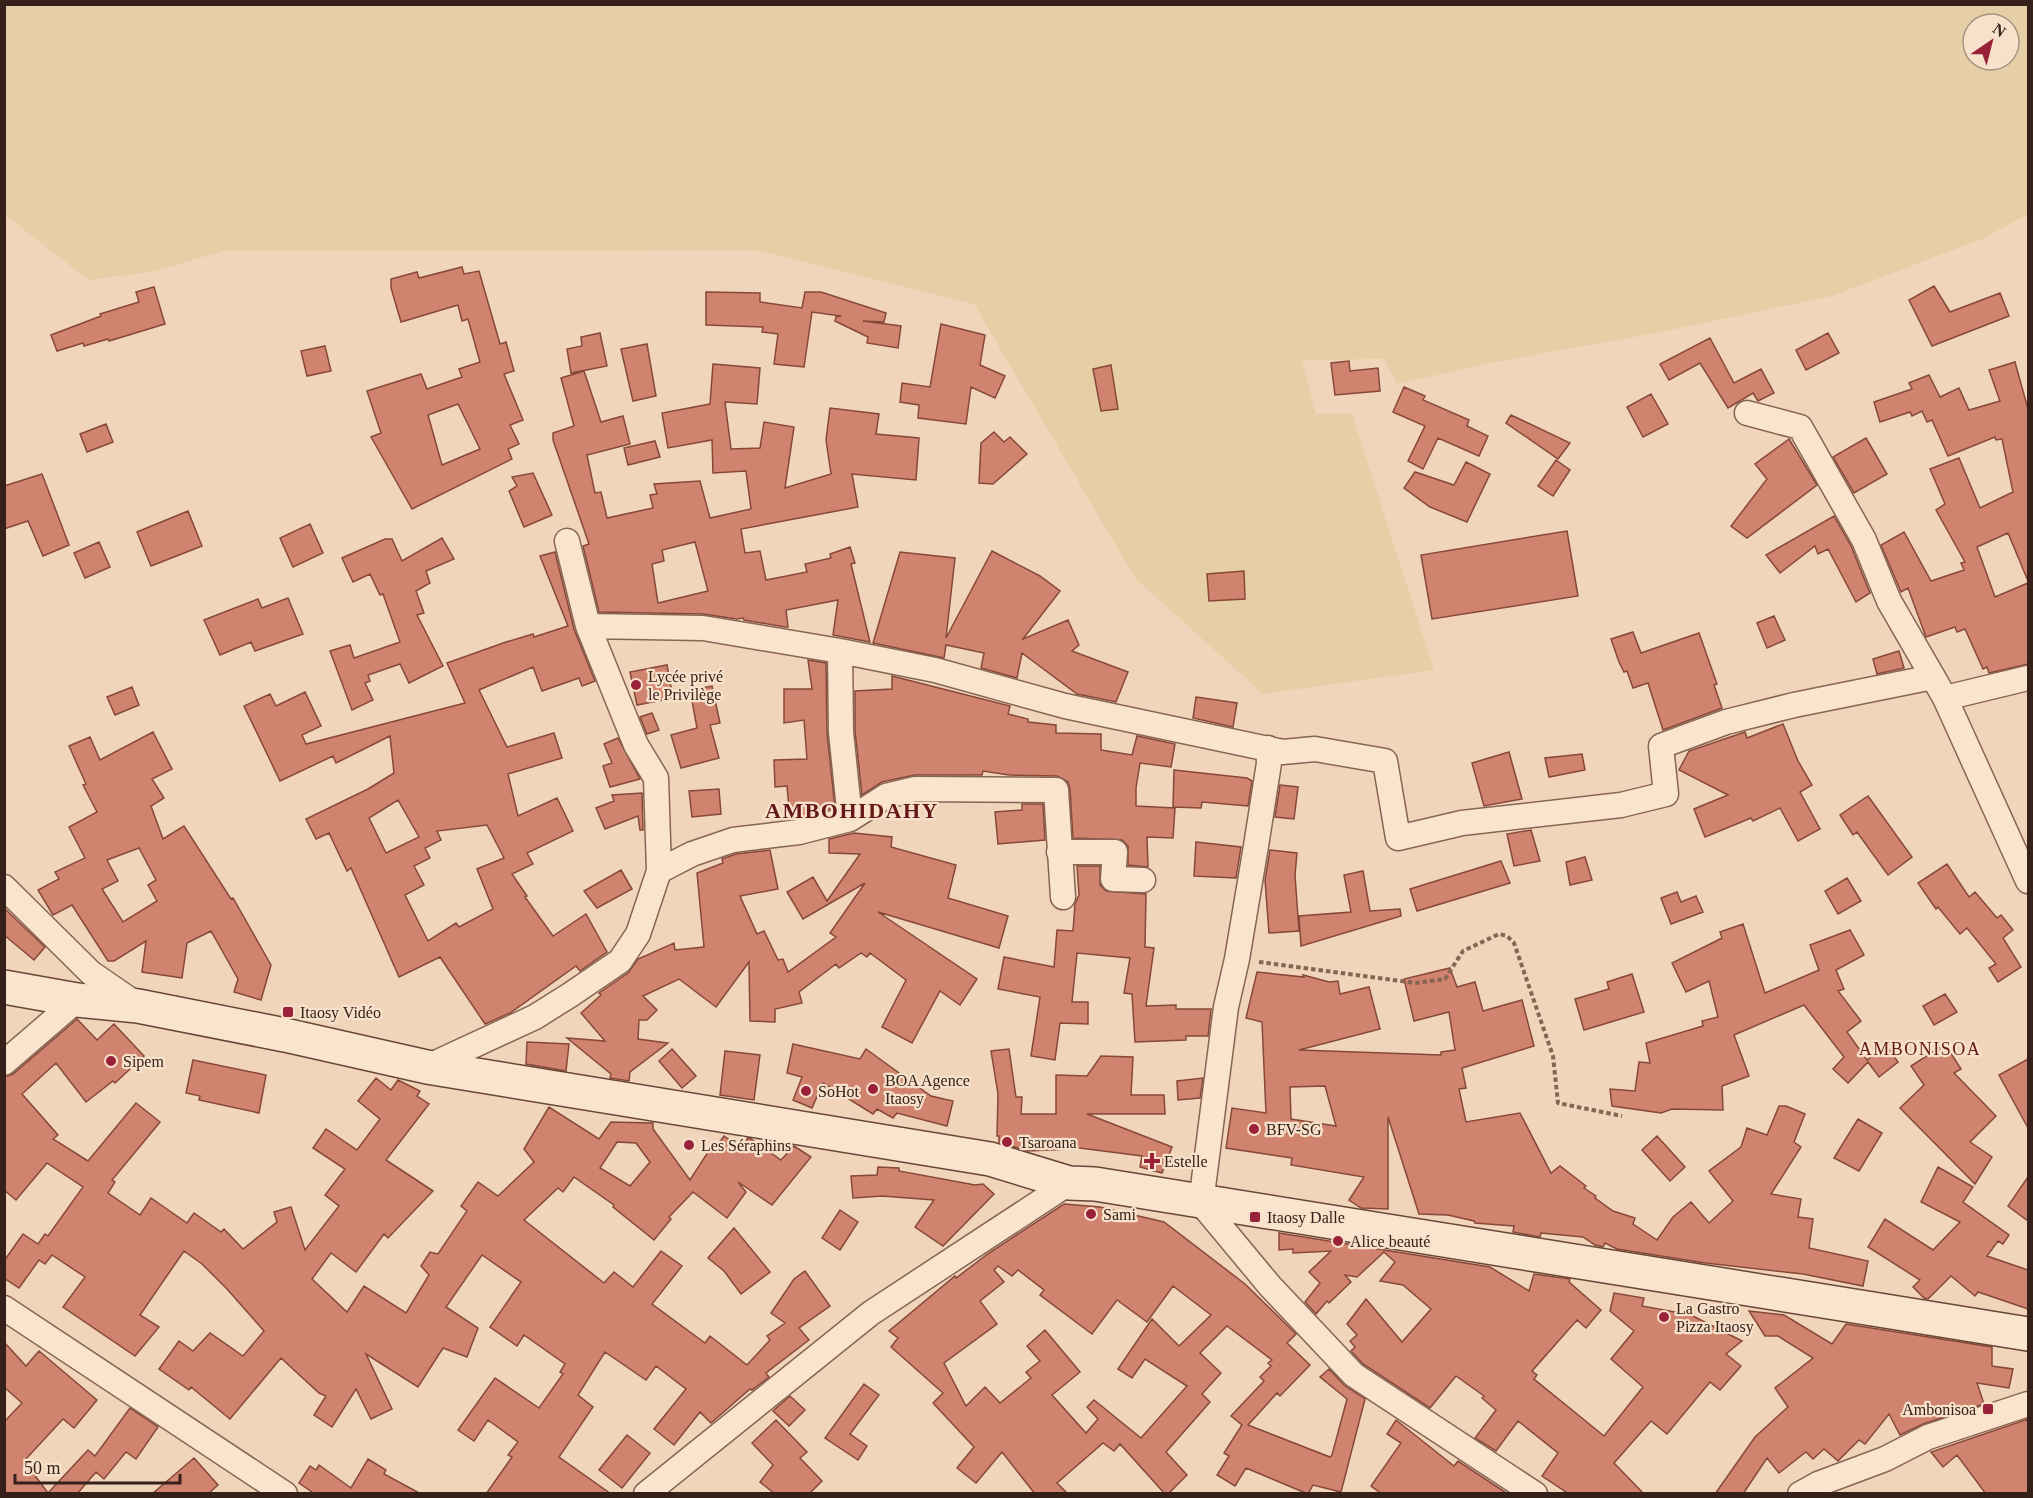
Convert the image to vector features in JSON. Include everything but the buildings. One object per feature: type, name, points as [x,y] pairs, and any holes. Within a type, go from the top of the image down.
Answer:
[{"type":"street","points":[[1747,413],[1800,427],[1864,540],[1889,601],[1945,698],[2028,880]]},
{"type":"street","points":[[427,1067],[535,1017],[621,962],[638,934],[659,871],[656,778],[636,745],[588,626],[567,541]]},
{"type":"street","points":[[588,626],[703,628],[840,651],[935,670],[1065,706],[1283,752],[1315,749],[1385,761],[1398,838],[1462,823],[1621,805],[1666,794],[1661,746],[1726,722],[1933,677]]},
{"type":"street","points":[[840,651],[841,732],[850,819]]},
{"type":"street","points":[[1945,698],[2028,678]]},
{"type":"street","points":[[1268,748],[1269,763],[1237,959],[1226,1007],[1201,1203],[1269,1286],[1354,1375],[1535,1494]]},
{"type":"street","points":[[659,871],[692,854],[733,840],[799,832],[850,819],[886,796],[915,789],[1056,790],[1063,897]]},
{"type":"street","points":[[1059,852],[1115,852],[1113,879],[1143,880]]},
{"type":"street","points":[[4,887],[91,973],[138,1006]]},
{"type":"street","points":[[4,987],[77,1000],[138,1006],[427,1067],[979,1157],[1069,1183],[1095,1184],[1201,1203],[2028,1334]]},
{"type":"street","points":[[4,1063],[77,1000]]},
{"type":"street","points":[[646,1494],[871,1313],[1069,1183]]},
{"type":"street","points":[[4,1308],[285,1494]]},
{"type":"street","points":[[1800,1494],[1818,1484],[1884,1459],[1928,1437],[2028,1404]]},
{"type":"path","points":[[1237,959],[1416,983],[1445,979],[1463,951],[1499,934],[1507,936],[1514,943],[1553,1056],[1558,1103],[1622,1116]]},
{"type":"shaded area","points":[[4,5],[2028,5],[2028,214],[1982,239],[1832,296],[1656,333],[1495,362],[1397,384],[1384,359],[1302,360],[1316,414],[1352,414],[1434,670],[1263,694],[1135,578],[974,304],[756,250],[223,251],[156,271],[89,280],[5,215]]},
{"type":"place","name":"Lycée privé le Privilège","points":[[636,685]]},
{"type":"place","name":"Itaosy Vidéo","points":[[288,1012]]},
{"type":"place","name":"Sipem","points":[[111,1061]]},
{"type":"place","name":"BOA Agence Itaosy","points":[[873,1089]]},
{"type":"place","name":"SoHot","points":[[806,1091]]},
{"type":"place","name":"BFV-SG","points":[[1254,1129]]},
{"type":"place","name":"Tsaroana","points":[[1007,1142]]},
{"type":"place","name":"Les Séraphins","points":[[689,1145]]},
{"type":"place","name":"Estelle","points":[[1152,1161]]},
{"type":"place","name":"Sami","points":[[1091,1214]]},
{"type":"place","name":"Itaosy Dalle","points":[[1255,1217]]},
{"type":"place","name":"Alice beauté","points":[[1338,1241]]},
{"type":"place","name":"La Gastro Pizza Itaosy","points":[[1664,1317]]},
{"type":"place","name":"Ambonisoa","points":[[1988,1409]]},
{"type":"district","name":"AMBOHIDAHY","points":[[852,810]]},
{"type":"district","name":"AMBONISOA","points":[[1920,1049]]}]
